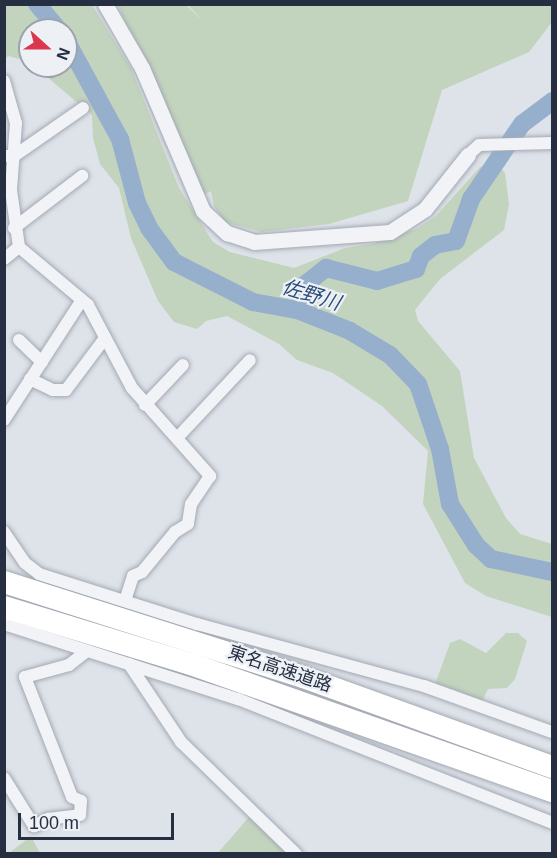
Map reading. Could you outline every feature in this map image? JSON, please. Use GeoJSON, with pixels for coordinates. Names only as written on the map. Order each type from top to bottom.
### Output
{"type":"FeatureCollection","features":[{"type":"Feature","properties":{"kind":"highway","name":"東名高速道路"},"geometry":{"type":"LineString","coordinates":[[4,582],[271,666],[552,767]]}},
{"type":"Feature","properties":{"kind":"highway","name":"東名高速道路"},"geometry":{"type":"LineString","coordinates":[[4,607],[191,664],[552,791]]}},
{"type":"Feature","properties":{"kind":"street"},"geometry":{"type":"LineString","coordinates":[[105,4],[142,68],[203,211],[227,233],[254,242],[390,232],[425,208],[468,155],[479,145],[552,143]]}},
{"type":"Feature","properties":{"kind":"street"},"geometry":{"type":"LineString","coordinates":[[4,81],[15,111],[9,156],[14,228],[19,247],[82,300],[145,405],[178,437],[210,476],[191,504],[188,524],[176,532],[142,572],[133,576],[126,600]]}},
{"type":"Feature","properties":{"kind":"street"},"geometry":{"type":"LineString","coordinates":[[9,156],[83,108]]}},
{"type":"Feature","properties":{"kind":"street"},"geometry":{"type":"LineString","coordinates":[[14,228],[82,176]]}},
{"type":"Feature","properties":{"kind":"street"},"geometry":{"type":"LineString","coordinates":[[4,259],[19,247]]}},
{"type":"Feature","properties":{"kind":"street"},"geometry":{"type":"LineString","coordinates":[[4,420],[82,300]]}},
{"type":"Feature","properties":{"kind":"street"},"geometry":{"type":"LineString","coordinates":[[30,379],[53,390],[66,390],[105,338]]}},
{"type":"Feature","properties":{"kind":"street"},"geometry":{"type":"LineString","coordinates":[[20,340],[42,362]]}},
{"type":"Feature","properties":{"kind":"street"},"geometry":{"type":"LineString","coordinates":[[178,437],[250,360]]}},
{"type":"Feature","properties":{"kind":"street"},"geometry":{"type":"LineString","coordinates":[[145,405],[183,365]]}},
{"type":"Feature","properties":{"kind":"street"},"geometry":{"type":"LineString","coordinates":[[4,532],[25,563],[39,574],[197,624],[424,686],[552,732]]}},
{"type":"Feature","properties":{"kind":"street"},"geometry":{"type":"LineString","coordinates":[[4,624],[238,699],[552,823]]}},
{"type":"Feature","properties":{"kind":"street"},"geometry":{"type":"LineString","coordinates":[[4,778],[34,826],[48,819],[80,815],[81,801],[72,797],[26,677],[69,664],[87,651]]}},
{"type":"Feature","properties":{"kind":"street"},"geometry":{"type":"LineString","coordinates":[[129,664],[181,742],[296,854]]}},
{"type":"Feature","properties":{"kind":"green space"},"geometry":{"type":"Polygon","coordinates":[[[552,4],[552,22],[529,52],[442,90],[408,201],[329,224],[261,232],[225,222],[214,206],[211,191],[205,194],[177,152],[118,5],[186,5],[203,21],[188,5],[552,4]]]}},
{"type":"Feature","properties":{"kind":"green space"},"geometry":{"type":"Polygon","coordinates":[[[5,5],[92,5],[131,68],[179,188],[213,242],[230,252],[294,268],[345,248],[372,244],[416,229],[435,217],[480,167],[496,162],[505,173],[509,204],[504,230],[440,279],[415,310],[418,321],[460,371],[474,458],[506,518],[520,534],[552,544],[552,617],[486,596],[465,583],[423,504],[428,451],[382,406],[333,373],[297,360],[279,344],[227,316],[206,321],[197,329],[174,322],[158,301],[131,238],[119,188],[100,164],[93,138],[92,115],[48,78],[78,78],[78,18],[18,18],[18,59],[8,56],[5,59],[5,5]]]}},
{"type":"Feature","properties":{"kind":"green space"},"geometry":{"type":"Polygon","coordinates":[[[506,633],[518,633],[527,641],[515,679],[507,688],[488,689],[480,706],[434,687],[450,643],[460,639],[486,653],[506,633]]]}},
{"type":"Feature","properties":{"kind":"green space"},"geometry":{"type":"Polygon","coordinates":[[[249,817],[287,853],[217,854],[249,817]]]}},
{"type":"Feature","properties":{"kind":"green space"},"geometry":{"type":"Polygon","coordinates":[[[31,836],[40,853],[9,853],[31,836]]]}},
{"type":"Feature","properties":{"kind":"waterway","name":"佐野川"},"geometry":{"type":"LineString","coordinates":[[37,4],[49,18]]}},
{"type":"Feature","properties":{"kind":"waterway","name":"佐野川"},"geometry":{"type":"LineString","coordinates":[[78,62],[120,139],[137,203],[149,228],[174,262],[253,302],[297,310],[350,331],[390,355],[418,384],[440,449],[450,504],[476,545],[491,559],[552,572]]}},
{"type":"Feature","properties":{"kind":"waterway"},"geometry":{"type":"LineString","coordinates":[[297,310],[306,284],[326,268],[377,281],[416,269],[421,256],[435,245],[456,241],[471,199],[522,124],[552,101]]}}]}
